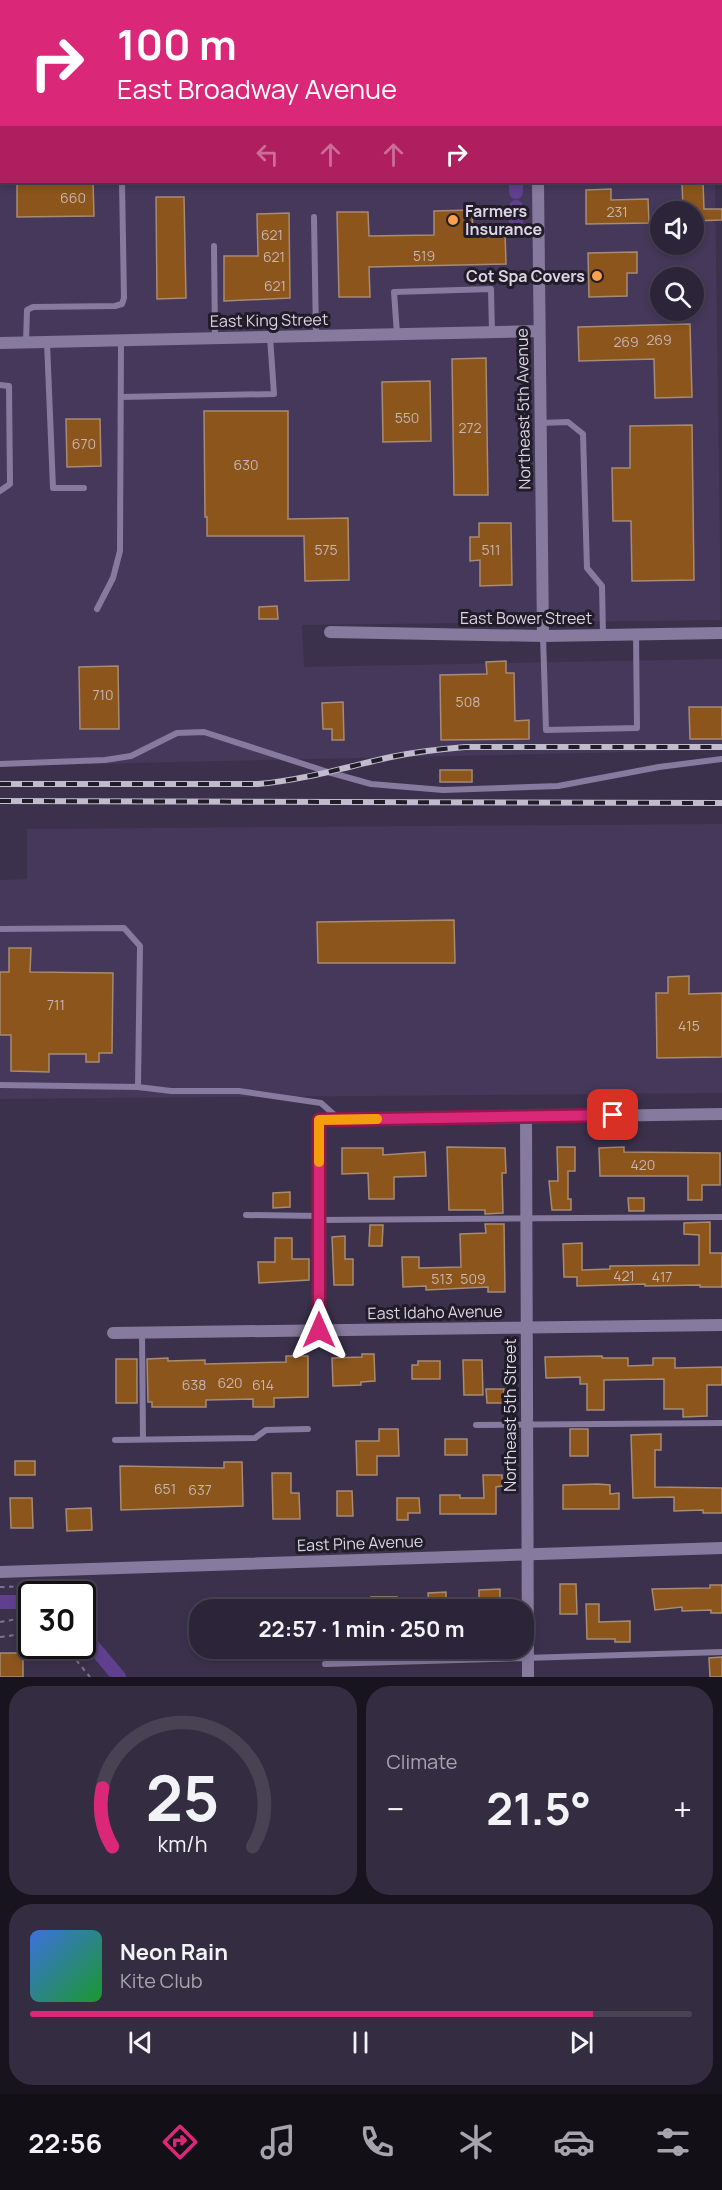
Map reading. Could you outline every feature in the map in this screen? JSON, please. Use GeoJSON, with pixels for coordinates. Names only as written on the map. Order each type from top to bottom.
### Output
{"type":"FeatureCollection","features":[{"type":"Feature","properties":{"kind":"street","name":"Northeast 5th Avenue"},"geometry":{"type":"LineString","coordinates":[[538,183],[543,636]]}},
{"type":"Feature","properties":{"kind":"street","name":"East King Street"},"geometry":{"type":"LineString","coordinates":[[0,343],[539,331]]}},
{"type":"Feature","properties":{"kind":"street","name":"East Bower Street"},"geometry":{"type":"LineString","coordinates":[[330,632],[543,636],[722,633]]}},
{"type":"Feature","properties":{"kind":"street"},"geometry":{"type":"LineString","coordinates":[[319,1330],[319,1120],[722,1114]]}},
{"type":"Feature","properties":{"kind":"street","name":"Northeast 5th Street"},"geometry":{"type":"LineString","coordinates":[[526,1116],[527,1599]]}},
{"type":"Feature","properties":{"kind":"street","name":"East Idaho Avenue"},"geometry":{"type":"LineString","coordinates":[[113,1333],[722,1325]]}},
{"type":"Feature","properties":{"kind":"street","name":"East Pine Avenue"},"geometry":{"type":"LineString","coordinates":[[0,1572],[722,1548]]}},
{"type":"Feature","properties":{"kind":"street","name":"Northeast 5th Street"},"geometry":{"type":"LineString","coordinates":[[528,1659],[528,1677]]}},
{"type":"Feature","properties":{"kind":"lane"},"geometry":{"type":"LineString","coordinates":[[26,342],[27,310],[33,307],[122,304],[124,298],[122,183]]}},
{"type":"Feature","properties":{"kind":"lane"},"geometry":{"type":"LineString","coordinates":[[314,217],[316,336]]}},
{"type":"Feature","properties":{"kind":"lane"},"geometry":{"type":"LineString","coordinates":[[214,246],[215,338]]}},
{"type":"Feature","properties":{"kind":"lane"},"geometry":{"type":"LineString","coordinates":[[396,334],[394,292],[491,289],[492,332]]}},
{"type":"Feature","properties":{"kind":"lane"},"geometry":{"type":"LineString","coordinates":[[121,397],[274,394],[270,337]]}},
{"type":"Feature","properties":{"kind":"lane"},"geometry":{"type":"LineString","coordinates":[[97,609],[113,578],[120,551],[121,340]]}},
{"type":"Feature","properties":{"kind":"lane"},"geometry":{"type":"LineString","coordinates":[[47,342],[53,488],[84,488]]}},
{"type":"Feature","properties":{"kind":"lane"},"geometry":{"type":"LineString","coordinates":[[0,385],[9,386],[10,484],[0,491]]}},
{"type":"Feature","properties":{"kind":"lane"},"geometry":{"type":"LineString","coordinates":[[540,423],[568,422],[584,434],[587,568],[602,586],[603,635]]}},
{"type":"Feature","properties":{"kind":"lane"},"geometry":{"type":"LineString","coordinates":[[543,636],[546,729],[636,728],[636,634]]}},
{"type":"Feature","properties":{"kind":"lane"},"geometry":{"type":"LineString","coordinates":[[0,764],[105,760],[131,756],[177,734],[204,732],[371,784],[443,790],[558,786],[659,767],[722,759]]}},
{"type":"Feature","properties":{"kind":"lane"},"geometry":{"type":"LineString","coordinates":[[0,928],[124,928],[140,946],[138,1087]]}},
{"type":"Feature","properties":{"kind":"lane"},"geometry":{"type":"LineString","coordinates":[[0,1085],[239,1091],[321,1103],[339,1119]]}},
{"type":"Feature","properties":{"kind":"lane"},"geometry":{"type":"LineString","coordinates":[[246,1215],[319,1218],[722,1217]]}},
{"type":"Feature","properties":{"kind":"lane"},"geometry":{"type":"LineString","coordinates":[[142,1333],[143,1439]]}},
{"type":"Feature","properties":{"kind":"lane"},"geometry":{"type":"LineString","coordinates":[[476,1425],[722,1423]]}},
{"type":"Feature","properties":{"kind":"lane"},"geometry":{"type":"LineString","coordinates":[[115,1440],[255,1438],[266,1431],[308,1429]]}},
{"type":"Feature","properties":{"kind":"lane"},"geometry":{"type":"LineString","coordinates":[[534,1657],[722,1652]]}},
{"type":"Feature","properties":{"kind":"lane"},"geometry":{"type":"LineString","coordinates":[[325,1664],[470,1659]]}},
{"type":"Feature","properties":{"kind":"path"},"geometry":{"type":"LineString","coordinates":[[27,1571],[27,1581]]}},
{"type":"Feature","properties":{"kind":"path"},"geometry":{"type":"LineString","coordinates":[[0,1587],[18,1586]]}},
{"type":"Feature","properties":{"kind":"path"},"geometry":{"type":"LineString","coordinates":[[0,1622],[18,1619]]}},
{"type":"Feature","properties":{"kind":"path"},"geometry":{"type":"LineString","coordinates":[[0,1637],[18,1634]]}},
{"type":"Feature","properties":{"kind":"path"},"geometry":{"type":"LineString","coordinates":[[75,1659],[90,1677]]}},
{"type":"Feature","properties":{"kind":"shaded area"},"geometry":{"type":"Polygon","coordinates":[[[0,183],[715,183],[721,620],[302,625],[304,667],[722,659],[722,750],[0,766],[0,183]]]}},
{"type":"Feature","properties":{"kind":"shaded area"},"geometry":{"type":"Polygon","coordinates":[[[722,824],[722,1093],[0,1099],[0,880],[27,879],[27,829],[722,824]]]}},
{"type":"Feature","properties":{"kind":"building"},"geometry":{"type":"Polygon","coordinates":[[[17,183],[93,183],[94,216],[17,217],[17,183]]]}},
{"type":"Feature","properties":{"kind":"building"},"geometry":{"type":"Polygon","coordinates":[[[682,183],[703,183],[704,201],[683,201],[682,183]]]}},
{"type":"Feature","properties":{"kind":"building"},"geometry":{"type":"Polygon","coordinates":[[[611,189],[611,200],[648,199],[649,223],[586,224],[586,190],[611,189]]]}},
{"type":"Feature","properties":{"kind":"building"},"geometry":{"type":"Polygon","coordinates":[[[156,197],[184,197],[186,298],[157,299],[156,197]]]}},
{"type":"Feature","properties":{"kind":"building"},"geometry":{"type":"Polygon","coordinates":[[[704,209],[722,209],[722,220],[704,221],[704,209]]]}},
{"type":"Feature","properties":{"kind":"building"},"geometry":{"type":"Polygon","coordinates":[[[472,210],[473,234],[505,233],[506,264],[369,267],[370,297],[339,297],[337,212],[368,212],[369,236],[434,235],[434,211],[472,210]]]}},
{"type":"Feature","properties":{"kind":"building"},"geometry":{"type":"Polygon","coordinates":[[[289,213],[290,298],[224,301],[224,256],[258,256],[257,214],[289,213]]]}},
{"type":"Feature","properties":{"kind":"building"},"geometry":{"type":"Polygon","coordinates":[[[637,252],[637,273],[627,273],[627,296],[589,297],[588,253],[637,252]]]}},
{"type":"Feature","properties":{"kind":"building"},"geometry":{"type":"Polygon","coordinates":[[[690,324],[692,397],[655,398],[654,359],[579,361],[578,327],[690,324]]]}},
{"type":"Feature","properties":{"kind":"building"},"geometry":{"type":"Polygon","coordinates":[[[486,358],[488,495],[454,495],[452,359],[486,358]]]}},
{"type":"Feature","properties":{"kind":"building"},"geometry":{"type":"Polygon","coordinates":[[[430,381],[431,441],[383,442],[382,382],[430,381]]]}},
{"type":"Feature","properties":{"kind":"building"},"geometry":{"type":"Polygon","coordinates":[[[204,411],[288,411],[288,519],[348,518],[349,580],[305,581],[304,536],[207,536],[204,411]]]}},
{"type":"Feature","properties":{"kind":"building"},"geometry":{"type":"Polygon","coordinates":[[[66,419],[100,419],[101,466],[67,467],[66,419]]]}},
{"type":"Feature","properties":{"kind":"building"},"geometry":{"type":"Polygon","coordinates":[[[692,425],[694,580],[632,581],[631,521],[613,521],[612,468],[630,468],[630,426],[692,425]]]}},
{"type":"Feature","properties":{"kind":"building"},"geometry":{"type":"Polygon","coordinates":[[[479,523],[511,523],[512,585],[480,586],[480,560],[470,561],[470,537],[479,537],[479,523]]]}},
{"type":"Feature","properties":{"kind":"building"},"geometry":{"type":"Polygon","coordinates":[[[277,606],[278,619],[259,619],[259,607],[277,606]]]}},
{"type":"Feature","properties":{"kind":"building"},"geometry":{"type":"Polygon","coordinates":[[[506,661],[506,673],[514,673],[515,721],[529,720],[529,739],[441,740],[440,675],[487,674],[486,662],[506,661]]]}},
{"type":"Feature","properties":{"kind":"building"},"geometry":{"type":"Polygon","coordinates":[[[118,666],[119,729],[80,729],[79,667],[118,666]]]}},
{"type":"Feature","properties":{"kind":"building"},"geometry":{"type":"Polygon","coordinates":[[[343,702],[344,740],[332,740],[332,729],[323,729],[322,703],[343,702]]]}},
{"type":"Feature","properties":{"kind":"building"},"geometry":{"type":"Polygon","coordinates":[[[689,707],[722,707],[722,739],[690,739],[689,707]]]}},
{"type":"Feature","properties":{"kind":"building"},"geometry":{"type":"Polygon","coordinates":[[[440,770],[472,770],[472,782],[440,782],[440,770]]]}},
{"type":"Feature","properties":{"kind":"building"},"geometry":{"type":"Polygon","coordinates":[[[454,920],[455,963],[318,963],[317,922],[454,920]]]}},
{"type":"Feature","properties":{"kind":"building"},"geometry":{"type":"Polygon","coordinates":[[[9,948],[31,948],[30,972],[113,973],[112,1053],[99,1053],[99,1062],[86,1062],[86,1054],[49,1054],[49,1072],[11,1071],[11,1035],[0,1035],[0,972],[9,972],[9,948]]]}},
{"type":"Feature","properties":{"kind":"building"},"geometry":{"type":"Polygon","coordinates":[[[689,976],[689,994],[722,993],[722,1057],[657,1058],[656,993],[668,993],[668,977],[689,976]]]}},
{"type":"Feature","properties":{"kind":"building"},"geometry":{"type":"Polygon","coordinates":[[[447,1147],[505,1148],[506,1173],[502,1173],[503,1213],[485,1214],[485,1210],[449,1210],[447,1147]]]}},
{"type":"Feature","properties":{"kind":"building"},"geometry":{"type":"Polygon","coordinates":[[[557,1147],[575,1147],[575,1171],[568,1171],[568,1199],[571,1199],[571,1210],[552,1210],[549,1181],[558,1181],[557,1147]]]}},
{"type":"Feature","properties":{"kind":"building"},"geometry":{"type":"Polygon","coordinates":[[[624,1147],[624,1152],[720,1153],[720,1185],[702,1185],[702,1200],[688,1200],[688,1176],[600,1176],[599,1148],[624,1147]]]}},
{"type":"Feature","properties":{"kind":"building"},"geometry":{"type":"Polygon","coordinates":[[[342,1148],[383,1148],[383,1155],[425,1152],[426,1176],[394,1177],[394,1199],[369,1199],[368,1173],[342,1174],[342,1148]]]}},
{"type":"Feature","properties":{"kind":"building"},"geometry":{"type":"Polygon","coordinates":[[[290,1192],[290,1207],[273,1208],[273,1193],[290,1192]]]}},
{"type":"Feature","properties":{"kind":"building"},"geometry":{"type":"Polygon","coordinates":[[[628,1198],[644,1198],[644,1211],[629,1211],[628,1198]]]}},
{"type":"Feature","properties":{"kind":"building"},"geometry":{"type":"Polygon","coordinates":[[[710,1222],[710,1253],[722,1253],[722,1287],[645,1286],[645,1284],[577,1286],[577,1277],[564,1277],[563,1244],[582,1243],[582,1270],[610,1269],[610,1266],[699,1265],[699,1235],[684,1234],[684,1223],[710,1222]]]}},
{"type":"Feature","properties":{"kind":"building"},"geometry":{"type":"Polygon","coordinates":[[[485,1224],[504,1224],[505,1292],[488,1292],[488,1287],[426,1290],[426,1286],[403,1287],[402,1257],[419,1257],[419,1268],[461,1267],[460,1234],[486,1233],[485,1224]]]}},
{"type":"Feature","properties":{"kind":"building"},"geometry":{"type":"Polygon","coordinates":[[[370,1225],[383,1225],[382,1246],[369,1246],[370,1225]]]}},
{"type":"Feature","properties":{"kind":"building"},"geometry":{"type":"Polygon","coordinates":[[[345,1236],[345,1259],[353,1259],[353,1285],[334,1285],[332,1237],[345,1236]]]}},
{"type":"Feature","properties":{"kind":"building"},"geometry":{"type":"Polygon","coordinates":[[[275,1238],[292,1238],[292,1259],[309,1259],[309,1280],[259,1283],[258,1262],[275,1262],[275,1238]]]}},
{"type":"Feature","properties":{"kind":"building"},"geometry":{"type":"Polygon","coordinates":[[[362,1354],[374,1354],[375,1381],[361,1382],[361,1385],[333,1386],[332,1358],[362,1357],[362,1354]]]}},
{"type":"Feature","properties":{"kind":"building"},"geometry":{"type":"Polygon","coordinates":[[[286,1356],[308,1356],[308,1397],[274,1398],[274,1407],[253,1407],[253,1399],[206,1400],[206,1407],[152,1407],[152,1402],[148,1402],[147,1359],[205,1360],[205,1364],[286,1362],[286,1356]]]}},
{"type":"Feature","properties":{"kind":"building"},"geometry":{"type":"Polygon","coordinates":[[[602,1356],[602,1358],[628,1358],[628,1366],[653,1365],[653,1358],[675,1358],[675,1368],[722,1367],[722,1385],[707,1385],[707,1416],[683,1417],[683,1409],[664,1409],[664,1379],[604,1380],[604,1410],[587,1410],[587,1384],[580,1384],[580,1377],[546,1378],[545,1357],[602,1356]]]}},
{"type":"Feature","properties":{"kind":"building"},"geometry":{"type":"Polygon","coordinates":[[[116,1359],[137,1359],[137,1403],[116,1403],[116,1359]]]}},
{"type":"Feature","properties":{"kind":"building"},"geometry":{"type":"Polygon","coordinates":[[[463,1360],[482,1360],[483,1395],[464,1395],[463,1360]]]}},
{"type":"Feature","properties":{"kind":"building"},"geometry":{"type":"Polygon","coordinates":[[[418,1361],[440,1361],[440,1379],[412,1379],[412,1365],[418,1365],[418,1361]]]}},
{"type":"Feature","properties":{"kind":"building"},"geometry":{"type":"Polygon","coordinates":[[[486,1389],[504,1389],[504,1403],[487,1403],[486,1389]]]}},
{"type":"Feature","properties":{"kind":"building"},"geometry":{"type":"Polygon","coordinates":[[[379,1429],[398,1429],[399,1456],[377,1456],[377,1475],[357,1475],[356,1441],[379,1441],[379,1429]]]}},
{"type":"Feature","properties":{"kind":"building"},"geometry":{"type":"Polygon","coordinates":[[[570,1429],[588,1429],[588,1456],[570,1456],[570,1429]]]}},
{"type":"Feature","properties":{"kind":"building"},"geometry":{"type":"Polygon","coordinates":[[[661,1434],[661,1450],[655,1450],[655,1487],[722,1488],[722,1513],[703,1513],[703,1510],[674,1511],[674,1497],[633,1498],[631,1435],[661,1434]]]}},
{"type":"Feature","properties":{"kind":"building"},"geometry":{"type":"Polygon","coordinates":[[[445,1439],[467,1439],[467,1455],[445,1455],[445,1439]]]}},
{"type":"Feature","properties":{"kind":"building"},"geometry":{"type":"Polygon","coordinates":[[[15,1461],[35,1461],[35,1475],[15,1475],[15,1461]]]}},
{"type":"Feature","properties":{"kind":"building"},"geometry":{"type":"Polygon","coordinates":[[[224,1462],[242,1462],[243,1506],[121,1510],[120,1466],[224,1468],[224,1462]]]}},
{"type":"Feature","properties":{"kind":"building"},"geometry":{"type":"Polygon","coordinates":[[[272,1473],[291,1473],[291,1493],[299,1493],[300,1519],[273,1519],[272,1473]]]}},
{"type":"Feature","properties":{"kind":"building"},"geometry":{"type":"Polygon","coordinates":[[[483,1475],[502,1475],[502,1486],[496,1487],[496,1514],[440,1514],[440,1495],[484,1498],[483,1475]]]}},
{"type":"Feature","properties":{"kind":"building"},"geometry":{"type":"Polygon","coordinates":[[[563,1485],[610,1485],[610,1494],[619,1493],[619,1509],[563,1509],[563,1485]]]}},
{"type":"Feature","properties":{"kind":"building"},"geometry":{"type":"Polygon","coordinates":[[[337,1491],[352,1491],[353,1516],[337,1516],[337,1491]]]}},
{"type":"Feature","properties":{"kind":"building"},"geometry":{"type":"Polygon","coordinates":[[[10,1498],[32,1498],[33,1528],[11,1528],[10,1498]]]}},
{"type":"Feature","properties":{"kind":"building"},"geometry":{"type":"Polygon","coordinates":[[[397,1498],[419,1498],[420,1513],[408,1513],[408,1520],[397,1520],[397,1498]]]}},
{"type":"Feature","properties":{"kind":"building"},"geometry":{"type":"Polygon","coordinates":[[[91,1508],[92,1530],[67,1531],[66,1509],[91,1508]]]}},
{"type":"Feature","properties":{"kind":"building"},"geometry":{"type":"Polygon","coordinates":[[[560,1584],[576,1584],[577,1614],[560,1614],[560,1584]]]}},
{"type":"Feature","properties":{"kind":"building"},"geometry":{"type":"Polygon","coordinates":[[[710,1585],[722,1585],[722,1613],[711,1613],[711,1610],[682,1611],[682,1607],[655,1610],[652,1589],[710,1588],[710,1585]]]}},
{"type":"Feature","properties":{"kind":"building"},"geometry":{"type":"Polygon","coordinates":[[[500,1589],[500,1599],[479,1599],[479,1590],[500,1589]]]}},
{"type":"Feature","properties":{"kind":"building"},"geometry":{"type":"Polygon","coordinates":[[[446,1592],[446,1599],[428,1599],[428,1593],[446,1592]]]}},
{"type":"Feature","properties":{"kind":"building"},"geometry":{"type":"Polygon","coordinates":[[[371,1597],[397,1597],[397,1599],[371,1599],[371,1597]]]}},
{"type":"Feature","properties":{"kind":"building"},"geometry":{"type":"Polygon","coordinates":[[[586,1604],[599,1604],[599,1622],[630,1621],[630,1642],[615,1642],[615,1639],[587,1639],[586,1604]]]}},
{"type":"Feature","properties":{"kind":"building"},"geometry":{"type":"Polygon","coordinates":[[[0,1653],[18,1653],[18,1659],[23,1659],[23,1677],[0,1677],[0,1653]]]}},
{"type":"Feature","properties":{"kind":"building"},"geometry":{"type":"Polygon","coordinates":[[[722,1657],[722,1677],[710,1677],[709,1658],[722,1657]]]}},
{"type":"Feature","properties":{"kind":"waterway"},"geometry":{"type":"LineString","coordinates":[[516,183],[516,192]]}},
{"type":"Feature","properties":{"kind":"waterway"},"geometry":{"type":"LineString","coordinates":[[516,207],[516,228]]}},
{"type":"Feature","properties":{"kind":"waterway"},"geometry":{"type":"LineString","coordinates":[[0,1602],[15,1602]]}},
{"type":"Feature","properties":{"kind":"waterway"},"geometry":{"type":"LineString","coordinates":[[96,1650],[119,1677]]}},
{"type":"Feature","properties":{"kind":"railway"},"geometry":{"type":"LineString","coordinates":[[0,784],[258,784],[308,776],[400,755],[465,747],[722,747]]}},
{"type":"Feature","properties":{"kind":"railway"},"geometry":{"type":"LineString","coordinates":[[0,801],[722,803]]}},
{"type":"Feature","properties":{"kind":"slow traffic"},"geometry":{"type":"LineString","coordinates":[[319,1162],[319,1120],[377,1119]]}},
{"type":"Feature","properties":{"kind":"place","name":"Farmers Insurance"},"geometry":{"type":"Point","coordinates":[453,220]}},
{"type":"Feature","properties":{"kind":"place","name":"Cot Spa Covers"},"geometry":{"type":"Point","coordinates":[597,276]}},
{"type":"Feature","properties":{"kind":"route"},"geometry":{"type":"LineString","coordinates":[[319,1330],[319,1120],[613,1115]]}}]}
